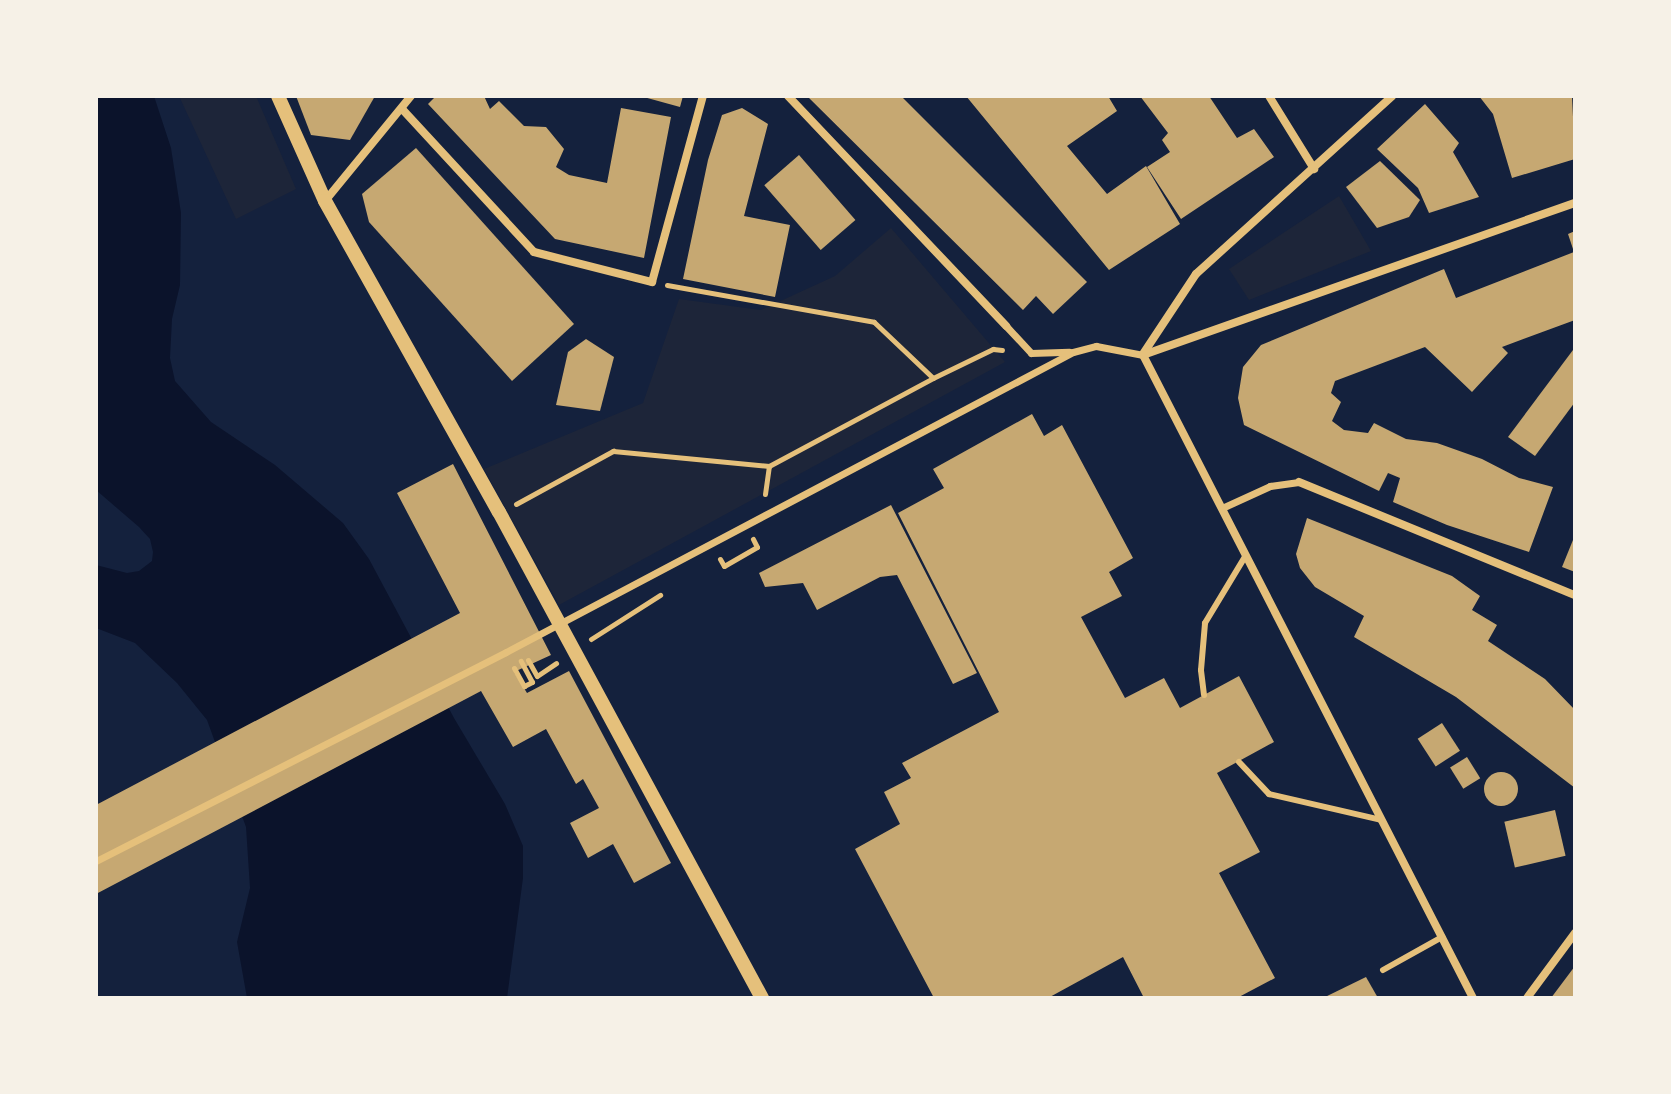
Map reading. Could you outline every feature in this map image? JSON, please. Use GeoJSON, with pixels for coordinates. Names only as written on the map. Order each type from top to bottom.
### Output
{"type":"FeatureCollection","features":[{"type":"Feature","properties":{"kind":"street"},"geometry":{"type":"LineString","coordinates":[[278,96],[325,201],[499,512],[762,998]]}},
{"type":"Feature","properties":{"kind":"street"},"geometry":{"type":"LineString","coordinates":[[325,201],[403,110],[411,96]]}},
{"type":"Feature","properties":{"kind":"street"},"geometry":{"type":"LineString","coordinates":[[403,110],[534,252],[652,282],[703,96]]}},
{"type":"Feature","properties":{"kind":"street"},"geometry":{"type":"LineString","coordinates":[[788,96],[1031,353],[1073,352],[1096,346],[1143,355],[1575,203]]}},
{"type":"Feature","properties":{"kind":"street"},"geometry":{"type":"LineString","coordinates":[[1269,96],[1314,169]]}},
{"type":"Feature","properties":{"kind":"street"},"geometry":{"type":"LineString","coordinates":[[1143,355],[1196,274],[1392,96]]}},
{"type":"Feature","properties":{"kind":"street"},"geometry":{"type":"LineString","coordinates":[[96,861],[506,652],[1073,352]]}},
{"type":"Feature","properties":{"kind":"street"},"geometry":{"type":"LineString","coordinates":[[1143,355],[1473,998]]}},
{"type":"Feature","properties":{"kind":"street"},"geometry":{"type":"LineString","coordinates":[[1222,508],[1270,486],[1299,482],[1575,595]]}},
{"type":"Feature","properties":{"kind":"street"},"geometry":{"type":"LineString","coordinates":[[1527,998],[1575,933]]}},
{"type":"Feature","properties":{"kind":"lane"},"geometry":{"type":"LineString","coordinates":[[1204,695],[1201,670],[1205,623],[1246,555]]}},
{"type":"Feature","properties":{"kind":"lane"},"geometry":{"type":"LineString","coordinates":[[1239,762],[1269,794],[1382,820]]}},
{"type":"Feature","properties":{"kind":"lane"},"geometry":{"type":"LineString","coordinates":[[1383,970],[1442,937]]}},
{"type":"Feature","properties":{"kind":"path"},"geometry":{"type":"LineString","coordinates":[[652,282],[874,322],[933,378]]}},
{"type":"Feature","properties":{"kind":"path"},"geometry":{"type":"LineString","coordinates":[[499,512],[613,451],[769,466]]}},
{"type":"Feature","properties":{"kind":"path"},"geometry":{"type":"LineString","coordinates":[[720,559],[724,566],[757,547]]}},
{"type":"Feature","properties":{"kind":"path"},"geometry":{"type":"LineString","coordinates":[[506,652],[524,686],[532,682],[521,661],[526,657],[537,676]]}},
{"type":"Feature","properties":{"kind":"shaded area"},"geometry":{"type":"Polygon","coordinates":[[[96,96],[154,96],[171,148],[181,213],[180,285],[172,319],[170,358],[175,381],[211,422],[275,465],[343,523],[369,559],[454,718],[505,804],[523,846],[523,878],[507,998],[247,998],[237,942],[250,888],[246,827],[207,720],[177,683],[135,643],[96,628],[96,565],[127,573],[139,571],[152,561],[153,552],[150,539],[139,527],[96,490],[96,96]]]}},
{"type":"Feature","properties":{"kind":"shaded area"},"geometry":{"type":"Polygon","coordinates":[[[179,96],[256,96],[296,189],[236,219],[179,96]]]}},
{"type":"Feature","properties":{"kind":"shaded area"},"geometry":{"type":"Polygon","coordinates":[[[1339,196],[1371,251],[1249,300],[1229,269],[1339,196]]]}},
{"type":"Feature","properties":{"kind":"shaded area"},"geometry":{"type":"Polygon","coordinates":[[[891,228],[1005,362],[559,605],[484,469],[643,403],[679,299],[761,310],[835,276],[891,228]]]}},
{"type":"Feature","properties":{"kind":"building"},"geometry":{"type":"Polygon","coordinates":[[[296,96],[375,96],[350,140],[311,135],[296,96]]]}},
{"type":"Feature","properties":{"kind":"building"},"geometry":{"type":"Polygon","coordinates":[[[436,96],[484,96],[490,109],[499,101],[524,126],[546,127],[564,149],[556,167],[569,175],[607,183],[621,108],[671,117],[644,258],[555,239],[428,104],[436,96]]]}},
{"type":"Feature","properties":{"kind":"building"},"geometry":{"type":"Polygon","coordinates":[[[640,96],[683,96],[680,107],[640,96]]]}},
{"type":"Feature","properties":{"kind":"building"},"geometry":{"type":"Polygon","coordinates":[[[807,96],[901,96],[1087,282],[1053,314],[1036,296],[1023,310],[807,96]]]}},
{"type":"Feature","properties":{"kind":"building"},"geometry":{"type":"Polygon","coordinates":[[[966,96],[1108,96],[1117,111],[1067,146],[1107,194],[1146,166],[1180,224],[1109,270],[966,96]]]}},
{"type":"Feature","properties":{"kind":"building"},"geometry":{"type":"Polygon","coordinates":[[[1140,96],[1209,96],[1237,138],[1254,129],[1274,157],[1181,219],[1147,167],[1170,152],[1162,140],[1168,133],[1140,96]]]}},
{"type":"Feature","properties":{"kind":"building"},"geometry":{"type":"Polygon","coordinates":[[[1479,96],[1572,96],[1575,159],[1512,178],[1493,114],[1479,96]]]}},
{"type":"Feature","properties":{"kind":"building"},"geometry":{"type":"Polygon","coordinates":[[[1425,104],[1459,143],[1453,152],[1479,197],[1429,213],[1418,188],[1377,149],[1425,104]]]}},
{"type":"Feature","properties":{"kind":"building"},"geometry":{"type":"Polygon","coordinates":[[[742,108],[768,124],[744,216],[790,225],[775,297],[683,279],[708,160],[722,115],[742,108]]]}},
{"type":"Feature","properties":{"kind":"building"},"geometry":{"type":"Polygon","coordinates":[[[416,148],[574,324],[512,381],[369,222],[362,194],[416,148]]]}},
{"type":"Feature","properties":{"kind":"building"},"geometry":{"type":"Polygon","coordinates":[[[799,155],[855,220],[821,250],[764,185],[799,155]]]}},
{"type":"Feature","properties":{"kind":"building"},"geometry":{"type":"Polygon","coordinates":[[[1380,161],[1420,200],[1409,217],[1377,228],[1346,187],[1380,161]]]}},
{"type":"Feature","properties":{"kind":"building"},"geometry":{"type":"Polygon","coordinates":[[[1575,231],[1575,320],[1502,347],[1508,353],[1472,392],[1425,347],[1335,381],[1331,393],[1341,402],[1332,421],[1344,430],[1368,433],[1374,423],[1406,439],[1437,443],[1482,459],[1519,478],[1553,487],[1529,552],[1447,525],[1393,502],[1400,478],[1388,473],[1379,491],[1244,425],[1238,398],[1243,367],[1261,345],[1444,269],[1456,298],[1574,252],[1568,234],[1575,231]]]}},
{"type":"Feature","properties":{"kind":"building"},"geometry":{"type":"Polygon","coordinates":[[[586,339],[614,357],[600,411],[556,405],[568,352],[586,339]]]}},
{"type":"Feature","properties":{"kind":"building"},"geometry":{"type":"Polygon","coordinates":[[[1573,350],[1575,402],[1535,456],[1508,437],[1573,350]]]}},
{"type":"Feature","properties":{"kind":"building"},"geometry":{"type":"Polygon","coordinates":[[[1032,414],[1044,436],[1062,425],[1133,558],[1109,572],[1122,596],[1081,617],[1125,698],[1164,678],[1180,708],[1239,676],[1274,742],[1217,773],[1260,852],[1219,873],[1275,978],[1237,998],[1144,998],[1123,957],[1048,998],[934,998],[855,849],[900,824],[884,792],[911,778],[902,763],[999,712],[898,513],[944,488],[933,469],[1032,414]]]}},
{"type":"Feature","properties":{"kind":"building"},"geometry":{"type":"Polygon","coordinates":[[[453,464],[551,655],[514,672],[527,693],[569,671],[671,863],[634,883],[613,844],[588,858],[570,823],[599,808],[583,779],[576,784],[546,729],[513,747],[481,691],[96,894],[96,805],[460,613],[397,493],[453,464]]]}},
{"type":"Feature","properties":{"kind":"building"},"geometry":{"type":"Polygon","coordinates":[[[891,505],[977,673],[953,684],[897,575],[880,577],[817,610],[803,583],[765,587],[759,573],[891,505]]]}},
{"type":"Feature","properties":{"kind":"building"},"geometry":{"type":"Polygon","coordinates":[[[1307,518],[1452,576],[1480,596],[1472,610],[1497,625],[1488,641],[1545,679],[1575,710],[1575,788],[1456,697],[1354,637],[1364,616],[1315,587],[1300,568],[1296,554],[1307,518]]]}},
{"type":"Feature","properties":{"kind":"building"},"geometry":{"type":"Polygon","coordinates":[[[1575,535],[1575,572],[1562,567],[1575,535]]]}},
{"type":"Feature","properties":{"kind":"building"},"geometry":{"type":"Polygon","coordinates":[[[1442,723],[1460,751],[1436,766],[1418,739],[1442,723]]]}},
{"type":"Feature","properties":{"kind":"building"},"geometry":{"type":"Polygon","coordinates":[[[1467,757],[1480,778],[1463,789],[1450,768],[1467,757]]]}},
{"type":"Feature","properties":{"kind":"building"},"geometry":{"type":"Polygon","coordinates":[[[1501,772],[1513,777],[1518,789],[1513,801],[1501,806],[1489,801],[1484,789],[1489,777],[1501,772]]]}},
{"type":"Feature","properties":{"kind":"building"},"geometry":{"type":"Polygon","coordinates":[[[1555,810],[1566,856],[1515,867],[1504,822],[1555,810]]]}},
{"type":"Feature","properties":{"kind":"building"},"geometry":{"type":"Polygon","coordinates":[[[1575,966],[1575,998],[1551,998],[1575,966]]]}},
{"type":"Feature","properties":{"kind":"building"},"geometry":{"type":"Polygon","coordinates":[[[1366,977],[1378,998],[1323,998],[1366,977]]]}}]}
